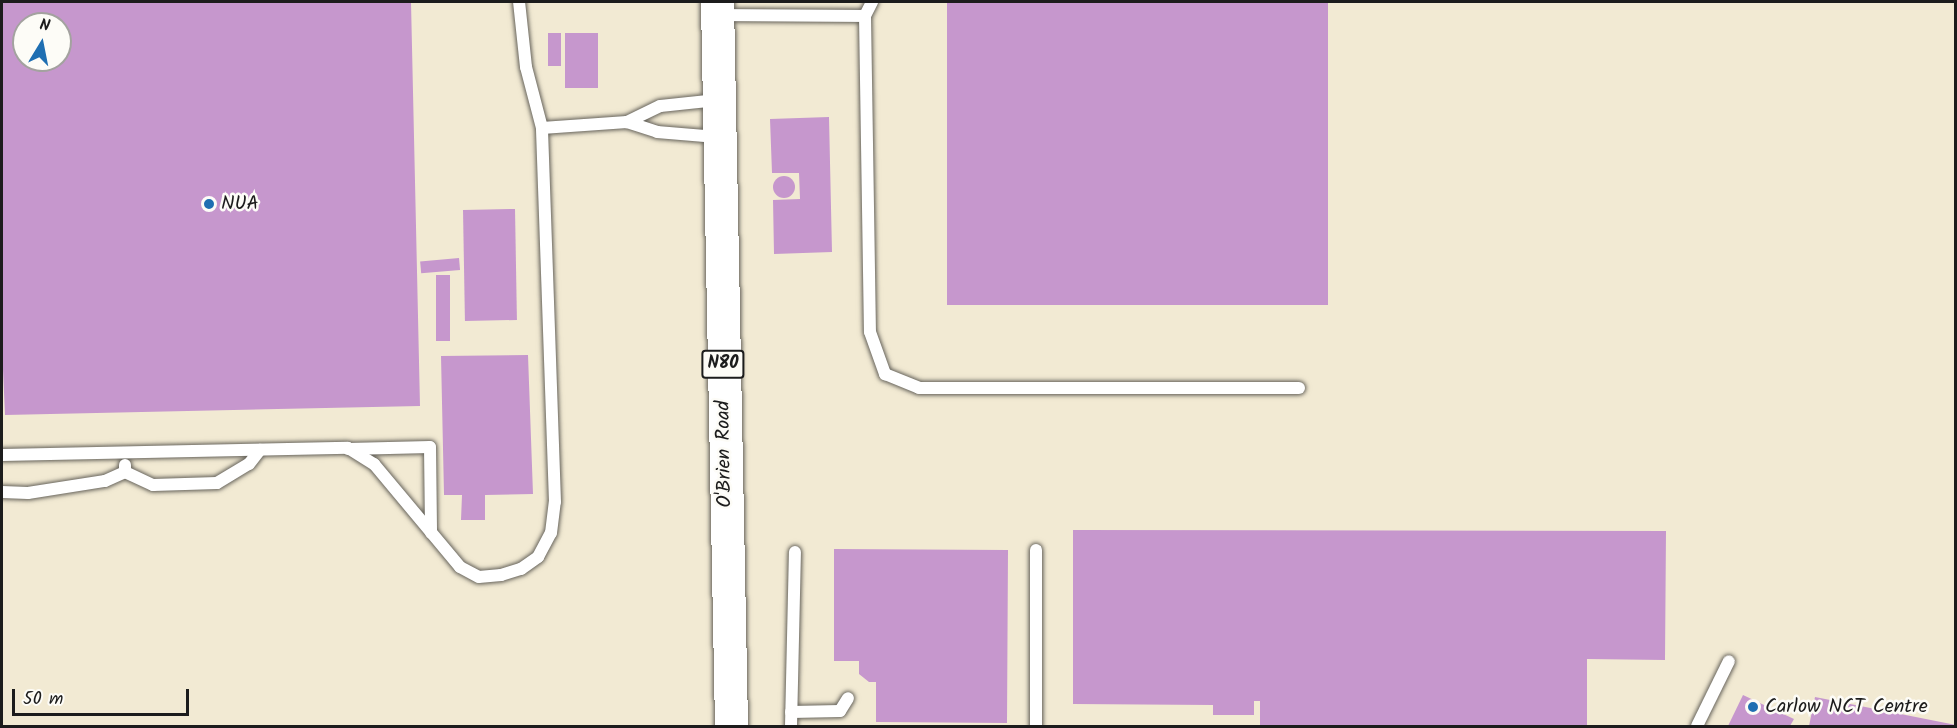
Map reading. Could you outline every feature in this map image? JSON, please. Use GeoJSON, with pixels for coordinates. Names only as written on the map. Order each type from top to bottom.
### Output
{"type":"FeatureCollection","features":[{"type":"Feature","properties":{"kind":"main road","name":"O'Brien Road"},"geometry":{"type":"LineString","coordinates":[[717,8],[730,726]]}},
{"type":"Feature","properties":{"kind":"lane"},"geometry":{"type":"LineString","coordinates":[[347,448],[374,464],[460,567],[479,577],[522,569],[538,557],[551,533],[555,502],[542,128],[526,67],[519,2]]}},
{"type":"Feature","properties":{"kind":"lane"},"geometry":{"type":"LineString","coordinates":[[872,2],[865,16],[870,332],[885,374],[919,388],[1299,388]]}},
{"type":"Feature","properties":{"kind":"lane"},"geometry":{"type":"LineString","coordinates":[[717,8],[865,16]]}},
{"type":"Feature","properties":{"kind":"lane"},"geometry":{"type":"LineString","coordinates":[[542,128],[627,122],[660,106],[718,100]]}},
{"type":"Feature","properties":{"kind":"lane"},"geometry":{"type":"LineString","coordinates":[[627,122],[657,132],[718,137]]}},
{"type":"Feature","properties":{"kind":"lane"},"geometry":{"type":"LineString","coordinates":[[2,455],[430,447],[431,533]]}},
{"type":"Feature","properties":{"kind":"lane"},"geometry":{"type":"LineString","coordinates":[[2,492],[28,493],[105,481],[125,472],[153,485],[217,483],[249,464],[260,450]]}},
{"type":"Feature","properties":{"kind":"lane"},"geometry":{"type":"LineString","coordinates":[[125,453],[125,472]]}},
{"type":"Feature","properties":{"kind":"lane"},"geometry":{"type":"LineString","coordinates":[[1036,550],[1036,726]]}},
{"type":"Feature","properties":{"kind":"lane"},"geometry":{"type":"LineString","coordinates":[[791,726],[795,552]]}},
{"type":"Feature","properties":{"kind":"lane"},"geometry":{"type":"LineString","coordinates":[[1697,726],[1729,661]]}},
{"type":"Feature","properties":{"kind":"lane"},"geometry":{"type":"LineString","coordinates":[[791,712],[840,711],[848,699]]}},
{"type":"Feature","properties":{"kind":"building","name":"NUA"},"geometry":{"type":"Polygon","coordinates":[[[2,2],[411,2],[420,406],[5,415],[2,347],[2,2]]]}},
{"type":"Feature","properties":{"kind":"building"},"geometry":{"type":"Polygon","coordinates":[[[947,2],[1328,2],[1328,305],[947,305],[947,2]]]}},
{"type":"Feature","properties":{"kind":"building"},"geometry":{"type":"Polygon","coordinates":[[[548,33],[561,33],[561,66],[548,66],[548,33]]]}},
{"type":"Feature","properties":{"kind":"building"},"geometry":{"type":"Polygon","coordinates":[[[565,33],[598,33],[598,88],[565,88],[565,33]]]}},
{"type":"Feature","properties":{"kind":"building"},"geometry":{"type":"Polygon","coordinates":[[[829,117],[832,252],[774,254],[773,200],[800,199],[799,173],[772,173],[770,119],[829,117]]]}},
{"type":"Feature","properties":{"kind":"building"},"geometry":{"type":"Polygon","coordinates":[[[784,176],[792,179],[795,187],[792,195],[784,198],[776,195],[773,187],[776,179],[784,176]]]}},
{"type":"Feature","properties":{"kind":"building"},"geometry":{"type":"Polygon","coordinates":[[[515,209],[517,320],[465,321],[463,210],[515,209]]]}},
{"type":"Feature","properties":{"kind":"building"},"geometry":{"type":"Polygon","coordinates":[[[459,258],[460,270],[421,273],[420,261],[459,258]]]}},
{"type":"Feature","properties":{"kind":"building"},"geometry":{"type":"Polygon","coordinates":[[[436,275],[450,275],[450,341],[436,341],[436,275]]]}},
{"type":"Feature","properties":{"kind":"building"},"geometry":{"type":"Polygon","coordinates":[[[528,355],[533,494],[485,495],[485,520],[461,520],[462,495],[444,495],[441,356],[528,355]]]}},
{"type":"Feature","properties":{"kind":"building"},"geometry":{"type":"Polygon","coordinates":[[[1073,530],[1666,531],[1665,660],[1587,659],[1587,726],[1260,726],[1260,701],[1254,701],[1254,715],[1213,715],[1213,705],[1073,704],[1073,530]]]}},
{"type":"Feature","properties":{"kind":"building"},"geometry":{"type":"Polygon","coordinates":[[[834,549],[1008,550],[1007,723],[876,722],[876,682],[869,682],[859,674],[859,661],[834,661],[834,549]]]}},
{"type":"Feature","properties":{"kind":"building","name":"Carlow NCT Centre"},"geometry":{"type":"Polygon","coordinates":[[[1743,695],[1794,719],[1790,726],[1728,726],[1743,695]]]}},
{"type":"Feature","properties":{"kind":"building"},"geometry":{"type":"Polygon","coordinates":[[[1815,697],[1956,725],[1956,726],[1809,726],[1815,697]]]}},
{"type":"Feature","properties":{"kind":"place","name":"NUA"},"geometry":{"type":"Point","coordinates":[209,204]}},
{"type":"Feature","properties":{"kind":"place","name":"Carlow NCT Centre"},"geometry":{"type":"Point","coordinates":[1753,707]}}]}
